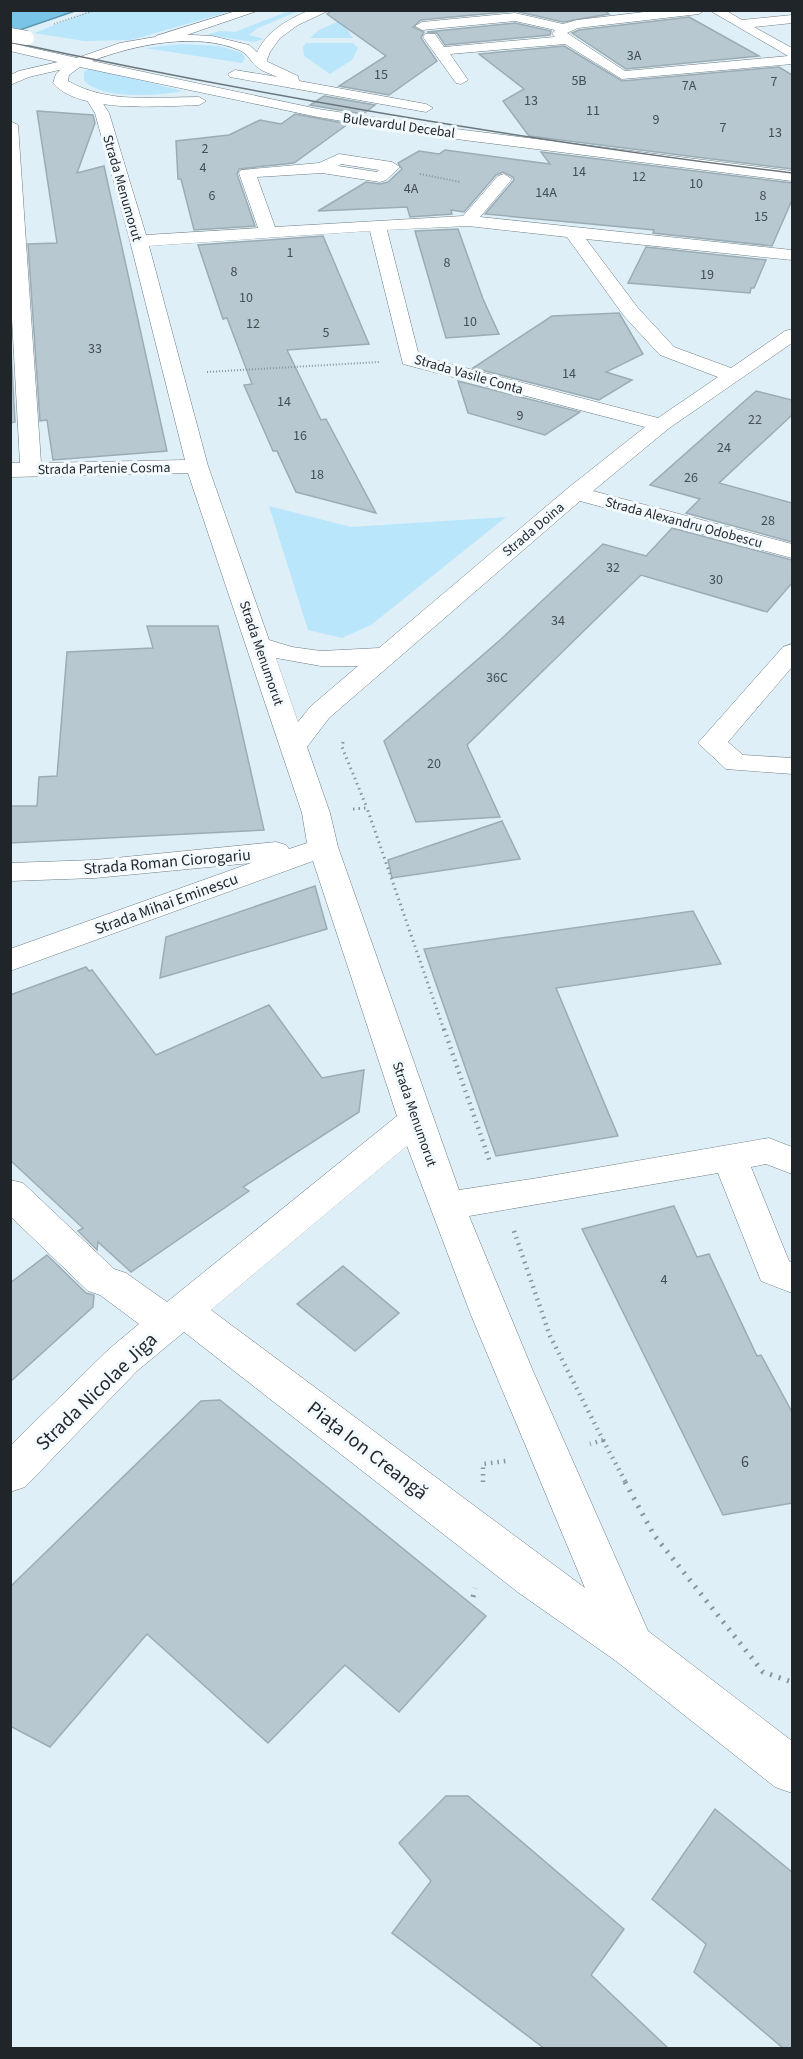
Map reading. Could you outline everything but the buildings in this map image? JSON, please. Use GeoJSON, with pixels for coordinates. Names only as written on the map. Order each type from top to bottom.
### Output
{"type":"FeatureCollection","features":[{"type":"Feature","properties":{"kind":"street"},"geometry":{"type":"LineString","coordinates":[[10,82],[24,74],[161,39],[254,10]]}},
{"type":"Feature","properties":{"kind":"street"},"geometry":{"type":"LineString","coordinates":[[146,102],[214,92],[247,76],[260,62],[266,45],[274,36],[290,25],[324,10]]}},
{"type":"Feature","properties":{"kind":"street"},"geometry":{"type":"LineString","coordinates":[[442,51],[565,34],[577,24],[699,10]]}},
{"type":"Feature","properties":{"kind":"street"},"geometry":{"type":"LineString","coordinates":[[715,10],[792,53]]}},
{"type":"Feature","properties":{"kind":"street"},"geometry":{"type":"LineString","coordinates":[[461,80],[422,26],[515,17],[565,34],[622,75],[792,60]]}},
{"type":"Feature","properties":{"kind":"street"},"geometry":{"type":"LineString","coordinates":[[740,24],[792,19]]}},
{"type":"Feature","properties":{"kind":"street"},"geometry":{"type":"LineString","coordinates":[[10,35],[141,58]]}},
{"type":"Feature","properties":{"kind":"street"},"geometry":{"type":"LineString","coordinates":[[161,39],[194,39],[240,46],[255,52],[260,62],[317,89]]}},
{"type":"Feature","properties":{"kind":"street","name":"Bulevardul Decebal"},"geometry":{"type":"LineString","coordinates":[[10,47],[264,103],[432,131],[792,176]]}},
{"type":"Feature","properties":{"kind":"street"},"geometry":{"type":"LineString","coordinates":[[60,83],[59,77],[62,71],[80,61]]}},
{"type":"Feature","properties":{"kind":"street","name":"Bulevardul Decebal"},"geometry":{"type":"LineString","coordinates":[[223,72],[443,112]]}},
{"type":"Feature","properties":{"kind":"street"},"geometry":{"type":"LineString","coordinates":[[10,82],[60,83],[92,98],[146,102],[264,103]]}},
{"type":"Feature","properties":{"kind":"street","name":"Strada Menumorut"},"geometry":{"type":"LineString","coordinates":[[92,98],[102,113],[139,241],[197,466],[260,645],[316,813],[323,848],[416,1120],[447,1205],[548,1455],[632,1646]]}},
{"type":"Feature","properties":{"kind":"street"},"geometry":{"type":"LineString","coordinates":[[532,128],[792,165]]}},
{"type":"Feature","properties":{"kind":"street"},"geometry":{"type":"LineString","coordinates":[[11,136],[21,470]]}},
{"type":"Feature","properties":{"kind":"street"},"geometry":{"type":"LineString","coordinates":[[268,231],[247,173],[322,168],[380,177],[391,168]]}},
{"type":"Feature","properties":{"kind":"street"},"geometry":{"type":"LineString","coordinates":[[468,221],[500,184]]}},
{"type":"Feature","properties":{"kind":"street"},"geometry":{"type":"LineString","coordinates":[[139,241],[268,231],[468,221],[574,234],[792,255]]}},
{"type":"Feature","properties":{"kind":"street","name":"Strada Vasile Conta"},"geometry":{"type":"LineString","coordinates":[[377,225],[410,360],[661,425]]}},
{"type":"Feature","properties":{"kind":"street"},"geometry":{"type":"LineString","coordinates":[[574,234],[631,312],[667,351],[732,375]]}},
{"type":"Feature","properties":{"kind":"street","name":"Strada Doina"},"geometry":{"type":"LineString","coordinates":[[294,747],[320,712],[576,493],[661,425],[792,335]]}},
{"type":"Feature","properties":{"kind":"street","name":"Strada Partenie Cosma"},"geometry":{"type":"LineString","coordinates":[[21,470],[197,466]]}},
{"type":"Feature","properties":{"kind":"street","name":"Strada Alexandru Odobescu"},"geometry":{"type":"LineString","coordinates":[[576,493],[792,551]]}},
{"type":"Feature","properties":{"kind":"street"},"geometry":{"type":"LineString","coordinates":[[260,645],[284,655],[315,659],[346,660],[385,655]]}},
{"type":"Feature","properties":{"kind":"street"},"geometry":{"type":"LineString","coordinates":[[792,652],[712,743],[736,763],[792,766]]}},
{"type":"Feature","properties":{"kind":"street","name":"Strada Roman Ciorogariu"},"geometry":{"type":"LineString","coordinates":[[10,872],[95,869],[323,848]]}},
{"type":"Feature","properties":{"kind":"street","name":"Strada Mihai Eminescu"},"geometry":{"type":"LineString","coordinates":[[10,961],[115,921],[323,848]]}},
{"type":"Feature","properties":{"kind":"street"},"geometry":{"type":"LineString","coordinates":[[95,869],[117,876],[132,886],[138,898],[134,909],[115,921]]}},
{"type":"Feature","properties":{"kind":"street"},"geometry":{"type":"LineString","coordinates":[[176,1317],[416,1120]]}},
{"type":"Feature","properties":{"kind":"street"},"geometry":{"type":"LineString","coordinates":[[447,1205],[769,1151],[792,1161]]}},
{"type":"Feature","properties":{"kind":"street"},"geometry":{"type":"LineString","coordinates":[[730,1158],[774,1271],[792,1278]]}},
{"type":"Feature","properties":{"kind":"street","name":"Piața Ion Creangă"},"geometry":{"type":"LineString","coordinates":[[10,1193],[101,1280],[176,1317],[535,1579],[632,1646],[792,1770]]}},
{"type":"Feature","properties":{"kind":"street","name":"Strada Nicolae Jiga"},"geometry":{"type":"LineString","coordinates":[[10,1474],[123,1360],[176,1317]]}},
{"type":"Feature","properties":{"kind":"path"},"geometry":{"type":"LineString","coordinates":[[55,25],[91,10]]}},
{"type":"Feature","properties":{"kind":"path"},"geometry":{"type":"LineString","coordinates":[[84,15],[96,10]]}},
{"type":"Feature","properties":{"kind":"path"},"geometry":{"type":"LineString","coordinates":[[391,168],[500,184]]}},
{"type":"Feature","properties":{"kind":"path"},"geometry":{"type":"LineString","coordinates":[[172,375],[410,360]]}},
{"type":"Feature","properties":{"kind":"path"},"geometry":{"type":"LineString","coordinates":[[603,1440],[654,1535],[763,1672],[792,1682]]}},
{"type":"Feature","properties":{"kind":"shaded area"},"geometry":{"type":"Polygon","coordinates":[[[11,11],[75,11],[11,33],[11,11]]]}},
{"type":"Feature","properties":{"kind":"shaded area"},"geometry":{"type":"Polygon","coordinates":[[[90,11],[232,11],[131,40],[84,41],[34,33],[90,11]]]}},
{"type":"Feature","properties":{"kind":"shaded area"},"geometry":{"type":"Polygon","coordinates":[[[289,11],[312,11],[296,12],[258,28],[249,35],[264,39],[254,42],[207,35],[220,31],[235,32],[289,11]]]}},
{"type":"Feature","properties":{"kind":"shaded area"},"geometry":{"type":"Polygon","coordinates":[[[341,20],[353,38],[310,38],[319,30],[341,20]]]}},
{"type":"Feature","properties":{"kind":"shaded area"},"geometry":{"type":"Polygon","coordinates":[[[306,43],[353,43],[358,48],[352,60],[330,74],[304,56],[303,47],[306,43]]]}},
{"type":"Feature","properties":{"kind":"shaded area"},"geometry":{"type":"Polygon","coordinates":[[[181,44],[219,46],[242,53],[245,58],[242,63],[145,48],[181,44]]]}},
{"type":"Feature","properties":{"kind":"shaded area"},"geometry":{"type":"Polygon","coordinates":[[[90,68],[183,91],[130,95],[103,91],[84,80],[84,72],[90,68]]]}},
{"type":"Feature","properties":{"kind":"shaded area"},"geometry":{"type":"Polygon","coordinates":[[[269,506],[351,527],[506,517],[371,625],[342,638],[308,630],[269,506]]]}},
{"type":"Feature","properties":{"kind":"tram line"},"geometry":{"type":"LineString","coordinates":[[10,42],[204,81],[400,116],[595,147],[792,173]]}}]}
